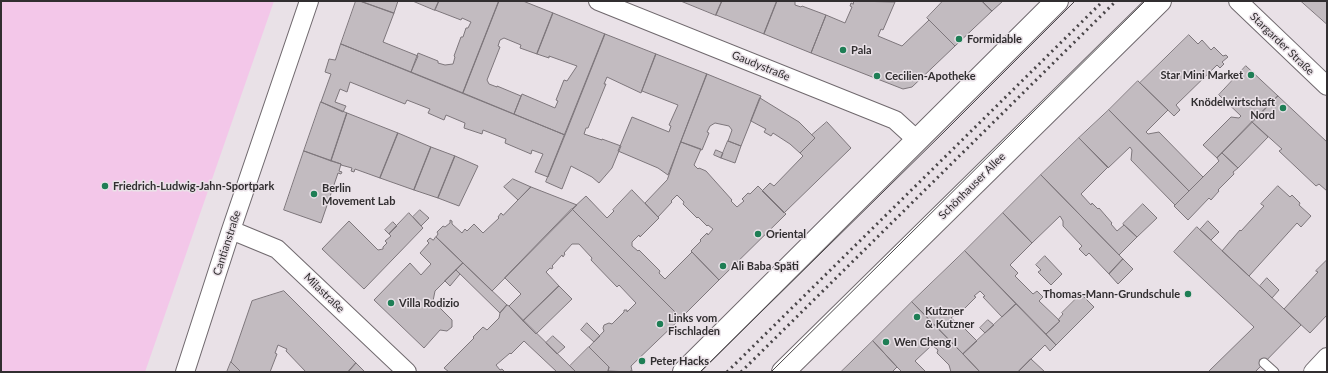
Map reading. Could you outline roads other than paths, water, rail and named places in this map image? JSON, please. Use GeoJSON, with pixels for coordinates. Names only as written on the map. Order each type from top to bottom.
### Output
{"type":"FeatureCollection","features":[{"type":"Feature","properties":{"kind":"main road"},"geometry":{"type":"LineString","coordinates":[[684,372],[918,141],[1057,1]]}},
{"type":"Feature","properties":{"kind":"main road","name":"Schönhauser Allee"},"geometry":{"type":"LineString","coordinates":[[783,372],[1160,1]]}},
{"type":"Feature","properties":{"kind":"street","name":"Cantianstraße"},"geometry":{"type":"LineString","coordinates":[[185,372],[231,230],[309,1]]}},
{"type":"Feature","properties":{"kind":"street","name":"Gaudystraße"},"geometry":{"type":"LineString","coordinates":[[598,1],[895,120],[918,141]]}},
{"type":"Feature","properties":{"kind":"street","name":"Stargarder Straße"},"geometry":{"type":"LineString","coordinates":[[1238,1],[1327,86]]}},
{"type":"Feature","properties":{"kind":"street","name":"Milastraße"},"geometry":{"type":"LineString","coordinates":[[231,230],[277,249],[407,372]]}},
{"type":"Feature","properties":{"kind":"street"},"geometry":{"type":"LineString","coordinates":[[1313,372],[1327,357]]}},
{"type":"Feature","properties":{"kind":"lane"},"geometry":{"type":"LineString","coordinates":[[1264,363],[1274,372]]}},
{"type":"Feature","properties":{"kind":"tram line"},"geometry":{"type":"LineString","coordinates":[[700,372],[1075,1]]}},
{"type":"Feature","properties":{"kind":"tram line"},"geometry":{"type":"LineString","coordinates":[[771,372],[1145,1]]}},
{"type":"Feature","properties":{"kind":"railway"},"geometry":{"type":"LineString","coordinates":[[727,372],[1103,1]]}},
{"type":"Feature","properties":{"kind":"railway"},"geometry":{"type":"LineString","coordinates":[[741,372],[1116,1]]}},
{"type":"Feature","properties":{"kind":"place","name":"Formidable"},"geometry":{"type":"Point","coordinates":[959,39]}},
{"type":"Feature","properties":{"kind":"place","name":"Pala"},"geometry":{"type":"Point","coordinates":[843,50]}},
{"type":"Feature","properties":{"kind":"place","name":"Star Mini Market"},"geometry":{"type":"Point","coordinates":[1251,75]}},
{"type":"Feature","properties":{"kind":"place","name":"Cecilien-Apotheke"},"geometry":{"type":"Point","coordinates":[877,76]}},
{"type":"Feature","properties":{"kind":"place","name":"Knödelwirtschaft Nord"},"geometry":{"type":"Point","coordinates":[1283,108]}},
{"type":"Feature","properties":{"kind":"place","name":"Friedrich-Ludwig-Jahn-Sportpark"},"geometry":{"type":"Point","coordinates":[105,186]}},
{"type":"Feature","properties":{"kind":"place","name":"Berlin Movement Lab"},"geometry":{"type":"Point","coordinates":[314,194]}},
{"type":"Feature","properties":{"kind":"place","name":"Oriental"},"geometry":{"type":"Point","coordinates":[758,234]}},
{"type":"Feature","properties":{"kind":"place","name":"Ali Baba Späti"},"geometry":{"type":"Point","coordinates":[723,266]}},
{"type":"Feature","properties":{"kind":"place","name":"Thomas-Mann-Grundschule"},"geometry":{"type":"Point","coordinates":[1188,294]}},
{"type":"Feature","properties":{"kind":"place","name":"Villa Rodizio"},"geometry":{"type":"Point","coordinates":[391,303]}},
{"type":"Feature","properties":{"kind":"place","name":"Kutzner & Kutzner"},"geometry":{"type":"Point","coordinates":[917,317]}},
{"type":"Feature","properties":{"kind":"place","name":"Links vom Fischladen"},"geometry":{"type":"Point","coordinates":[660,324]}},
{"type":"Feature","properties":{"kind":"place","name":"Wen Cheng I"},"geometry":{"type":"Point","coordinates":[886,342]}},
{"type":"Feature","properties":{"kind":"place","name":"Peter Hacks"},"geometry":{"type":"Point","coordinates":[642,361]}}]}
